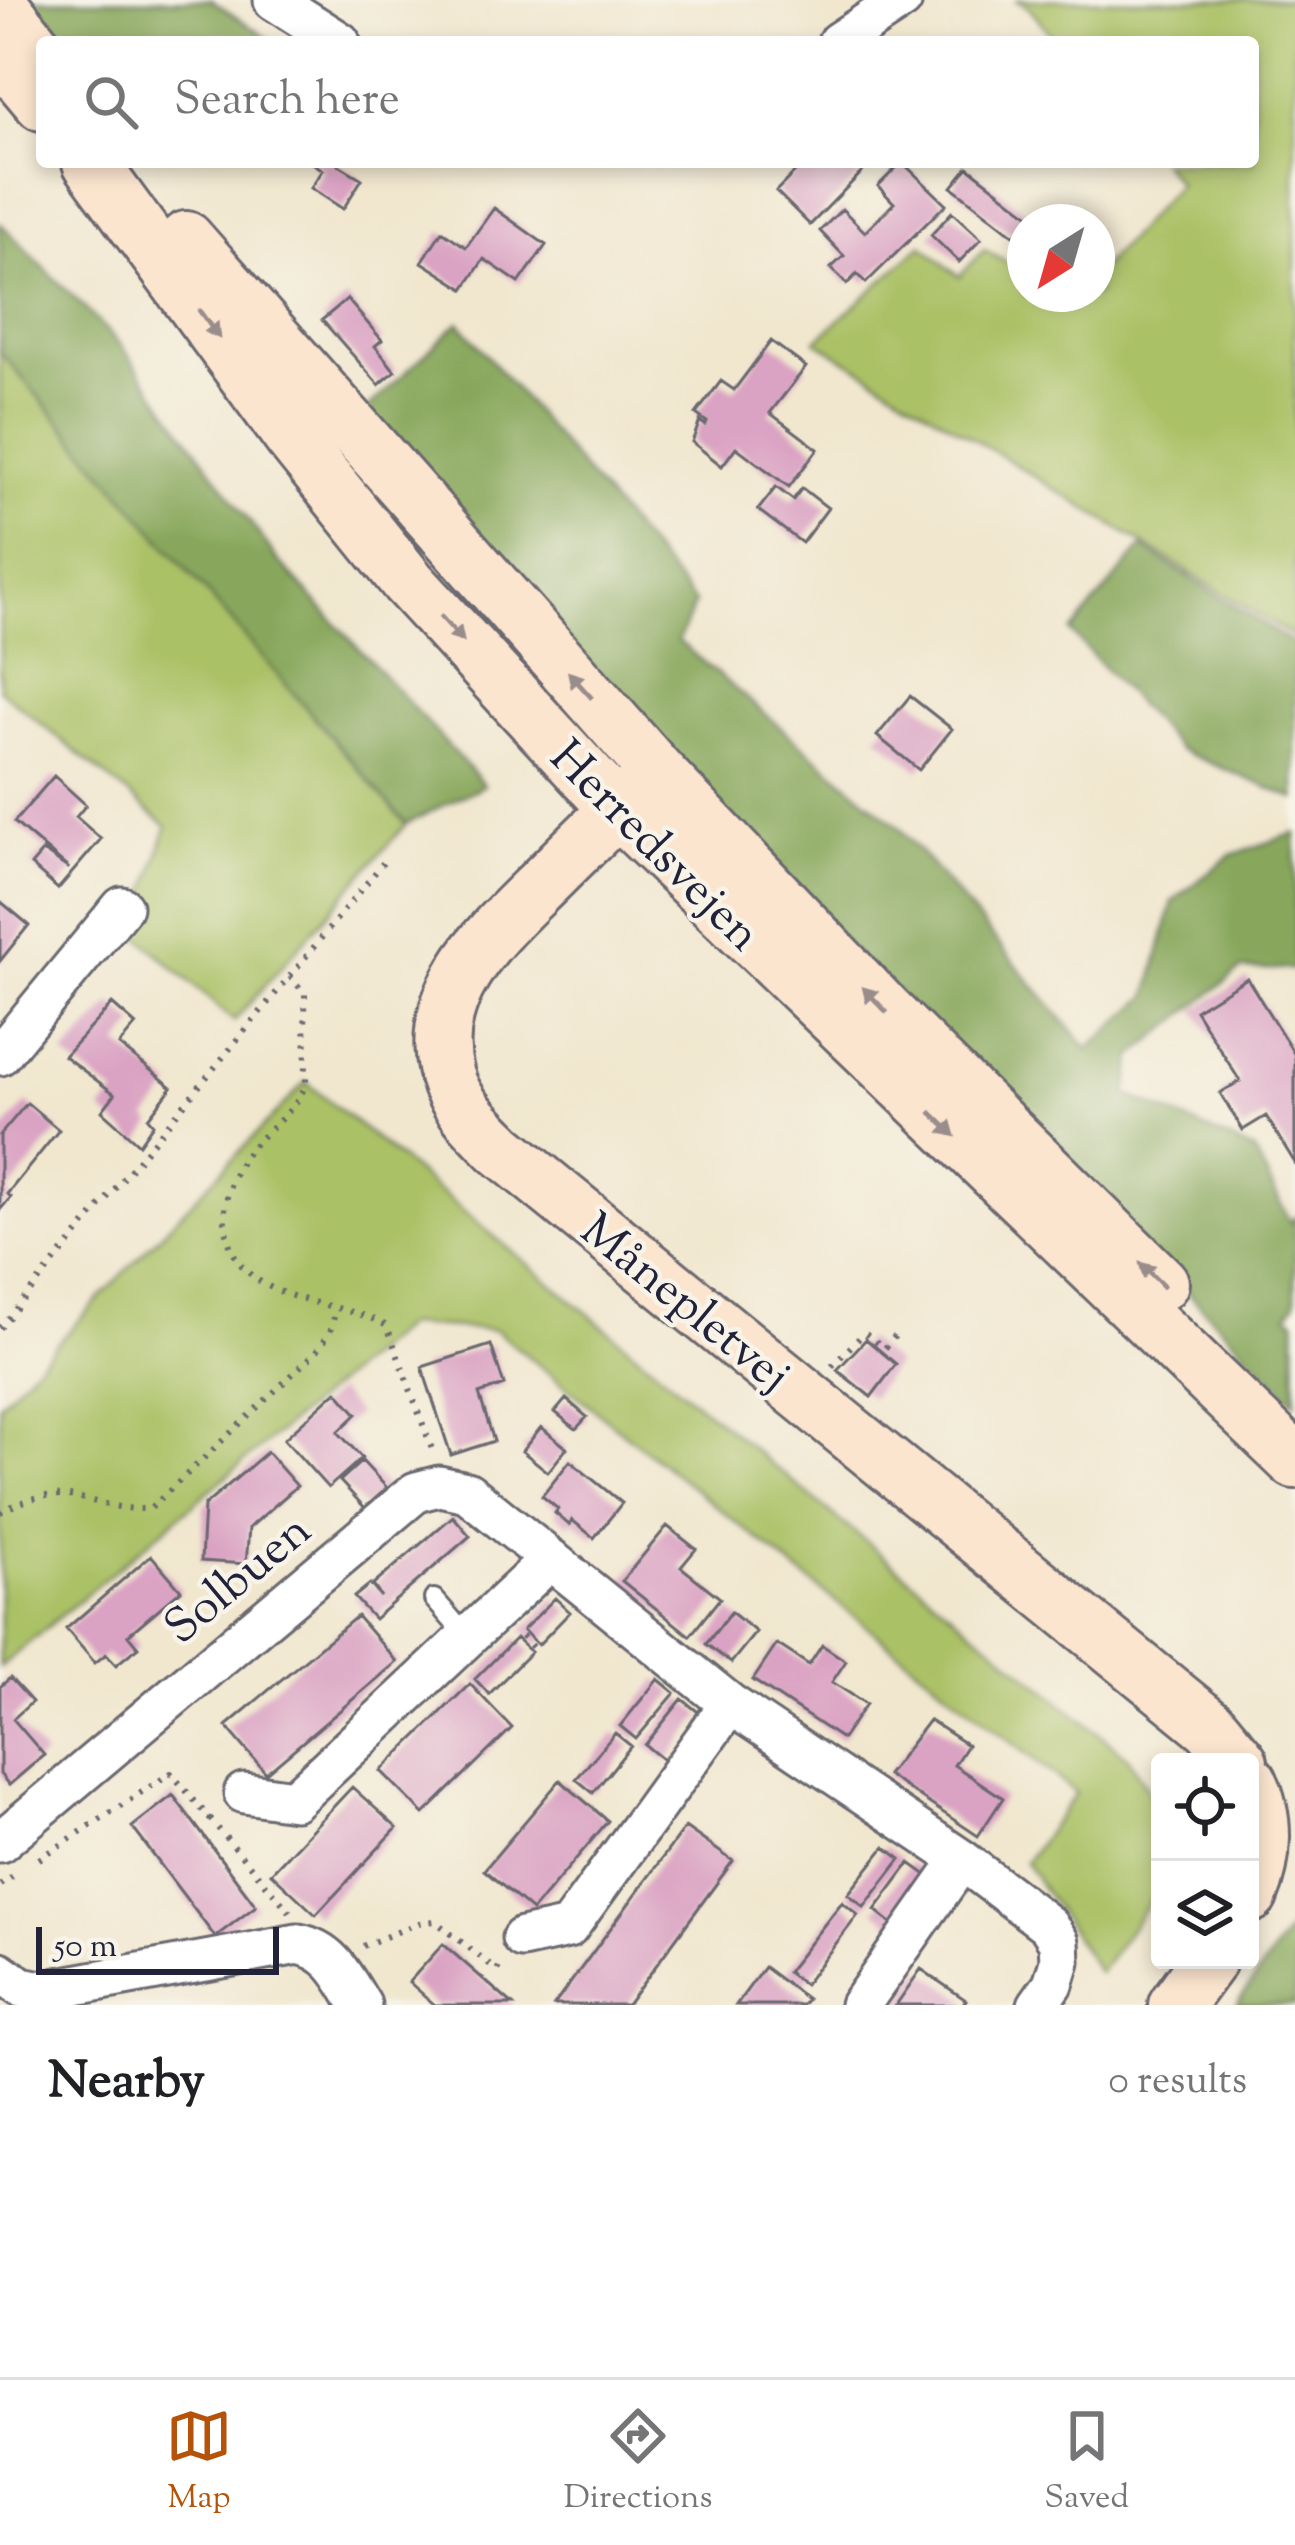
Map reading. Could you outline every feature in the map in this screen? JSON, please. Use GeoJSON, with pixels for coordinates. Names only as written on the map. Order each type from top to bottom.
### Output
{"type":"FeatureCollection","features":[{"type":"Feature","properties":{"kind":"street"},"geometry":{"type":"LineString","coordinates":[[274,0],[331,36]]}},
{"type":"Feature","properties":{"kind":"street"},"geometry":{"type":"LineString","coordinates":[[847,36],[902,0]]}},
{"type":"Feature","properties":{"kind":"street"},"geometry":{"type":"LineString","coordinates":[[0,4],[36,49]]}},
{"type":"Feature","properties":{"kind":"street"},"geometry":{"type":"LineString","coordinates":[[0,53],[36,96]]}},
{"type":"Feature","properties":{"kind":"street","name":"Herredsvejen"},"geometry":{"type":"LineString","coordinates":[[94,168],[292,438],[394,564],[617,809],[1295,1461]]}},
{"type":"Feature","properties":{"kind":"street","name":"Herredsvejen"},"geometry":{"type":"LineString","coordinates":[[130,168],[184,238],[658,772],[890,1016],[1295,1416]]}},
{"type":"Feature","properties":{"kind":"street","name":"Månepletvej"},"geometry":{"type":"LineString","coordinates":[[658,772],[479,946],[458,981],[443,1028],[444,1044],[447,1077],[469,1116],[518,1163],[1211,1726],[1233,1753]]}},
{"type":"Feature","properties":{"kind":"street"},"geometry":{"type":"LineString","coordinates":[[0,1055],[122,907]]}},
{"type":"Feature","properties":{"kind":"street"},"geometry":{"type":"LineString","coordinates":[[445,1487],[467,1492],[730,1704],[962,1860],[1048,1925],[1059,1942],[1060,1961],[1053,1984],[1038,2005]]}},
{"type":"Feature","properties":{"kind":"street","name":"Solbuen"},"geometry":{"type":"LineString","coordinates":[[9,1857],[416,1492],[445,1487]]}},
{"type":"Feature","properties":{"kind":"street"},"geometry":{"type":"LineString","coordinates":[[244,1793],[294,1800],[551,1559]]}},
{"type":"Feature","properties":{"kind":"street"},"geometry":{"type":"LineString","coordinates":[[522,1937],[568,1928],[730,1704]]}},
{"type":"Feature","properties":{"kind":"street"},"geometry":{"type":"LineString","coordinates":[[1259,1819],[1263,1835],[1259,1868]]}},
{"type":"Feature","properties":{"kind":"street"},"geometry":{"type":"LineString","coordinates":[[860,2005],[962,1860]]}},
{"type":"Feature","properties":{"kind":"street"},"geometry":{"type":"LineString","coordinates":[[0,1972],[21,1987],[42,1991],[298,1944],[314,1947],[332,1959],[361,2005]]}},
{"type":"Feature","properties":{"kind":"street"},"geometry":{"type":"LineString","coordinates":[[1176,2005],[1202,1969]]}},
{"type":"Feature","properties":{"kind":"lane"},"geometry":{"type":"LineString","coordinates":[[434,1599],[467,1637]]}},
{"type":"Feature","properties":{"kind":"path"},"geometry":{"type":"LineString","coordinates":[[0,1328],[383,863]]}},
{"type":"Feature","properties":{"kind":"path"},"geometry":{"type":"LineString","coordinates":[[290,976],[305,994],[303,1095],[262,1136],[236,1172],[225,1210],[227,1233],[242,1264],[267,1286],[387,1326],[445,1487]]}},
{"type":"Feature","properties":{"kind":"path"},"geometry":{"type":"LineString","coordinates":[[0,1511],[26,1498],[49,1494],[78,1495],[130,1510],[150,1509],[316,1352],[330,1333],[336,1309]]}},
{"type":"Feature","properties":{"kind":"path"},"geometry":{"type":"LineString","coordinates":[[834,1364],[864,1334],[885,1348],[895,1336]]}},
{"type":"Feature","properties":{"kind":"path"},"geometry":{"type":"LineString","coordinates":[[38,1860],[171,1773],[257,1875]]}},
{"type":"Feature","properties":{"kind":"path"},"geometry":{"type":"LineString","coordinates":[[210,1819],[244,1793]]}},
{"type":"Feature","properties":{"kind":"path"},"geometry":{"type":"LineString","coordinates":[[0,1885],[9,1857]]}},
{"type":"Feature","properties":{"kind":"path"},"geometry":{"type":"LineString","coordinates":[[332,1959],[419,1923],[435,1921],[497,1970],[522,1937]]}},
{"type":"Feature","properties":{"kind":"green space"},"geometry":{"type":"Polygon","coordinates":[[[25,0],[211,0],[264,36],[56,36],[25,0]]]}},
{"type":"Feature","properties":{"kind":"green space"},"geometry":{"type":"Polygon","coordinates":[[[1015,0],[1295,0],[1295,638],[816,341],[922,245],[959,277],[984,250],[1007,263],[1007,312],[1115,312],[1115,253],[1178,184],[1166,168],[1259,168],[1259,36],[1053,36],[1028,7],[1015,0]]]}},
{"type":"Feature","properties":{"kind":"green space"},"geometry":{"type":"Polygon","coordinates":[[[0,223],[120,344],[277,559],[484,785],[406,824],[0,352],[0,223]]]}},
{"type":"Feature","properties":{"kind":"green space"},"geometry":{"type":"Polygon","coordinates":[[[459,322],[695,603],[678,641],[898,826],[1088,1049],[1148,996],[1173,901],[1231,855],[1295,833],[1295,969],[1241,969],[1133,1056],[1127,1094],[1254,1151],[1290,1222],[1295,1217],[1295,1303],[1288,1314],[1295,1320],[1295,1402],[818,916],[363,413],[459,322]]]}},
{"type":"Feature","properties":{"kind":"green space"},"geometry":{"type":"Polygon","coordinates":[[[0,352],[406,824],[234,1021],[135,933],[167,826],[0,690],[0,352]]]}},
{"type":"Feature","properties":{"kind":"green space"},"geometry":{"type":"Polygon","coordinates":[[[1142,547],[1295,645],[1295,799],[1179,750],[1071,632],[1142,547]]]}},
{"type":"Feature","properties":{"kind":"green space"},"geometry":{"type":"Polygon","coordinates":[[[306,1082],[1129,1758],[1151,1796],[1151,1900],[1099,1973],[1025,1862],[1076,1793],[495,1330],[406,1325],[0,1667],[0,1403],[306,1082]]]}},
{"type":"Feature","properties":{"kind":"green space"},"geometry":{"type":"Polygon","coordinates":[[[1295,1922],[1295,2005],[1236,2005],[1295,1922]]]}},
{"type":"Feature","properties":{"kind":"building"},"geometry":{"type":"Polygon","coordinates":[[[320,168],[344,168],[362,179],[343,209],[311,188],[320,168]]]}},
{"type":"Feature","properties":{"kind":"building"},"geometry":{"type":"Polygon","coordinates":[[[799,168],[866,168],[810,225],[776,191],[799,168]]]}},
{"type":"Feature","properties":{"kind":"building"},"geometry":{"type":"Polygon","coordinates":[[[896,168],[908,168],[946,204],[866,283],[857,274],[847,284],[831,268],[844,256],[820,231],[842,209],[865,232],[894,203],[878,186],[896,168]]]}},
{"type":"Feature","properties":{"kind":"building"},"geometry":{"type":"Polygon","coordinates":[[[967,168],[1016,204],[1007,204],[1007,230],[952,187],[967,168]]]}},
{"type":"Feature","properties":{"kind":"building"},"geometry":{"type":"Polygon","coordinates":[[[494,208],[546,245],[519,283],[484,259],[464,289],[422,262],[442,231],[466,247],[494,208]]]}},
{"type":"Feature","properties":{"kind":"building"},"geometry":{"type":"Polygon","coordinates":[[[952,212],[981,239],[959,262],[931,235],[952,212]]]}},
{"type":"Feature","properties":{"kind":"building"},"geometry":{"type":"Polygon","coordinates":[[[347,299],[382,340],[375,346],[395,371],[379,385],[322,320],[347,299]]]}},
{"type":"Feature","properties":{"kind":"building"},"geometry":{"type":"Polygon","coordinates":[[[771,341],[806,367],[770,413],[818,449],[789,487],[736,447],[722,466],[692,442],[700,421],[707,422],[696,414],[721,381],[734,390],[771,341]]]}},
{"type":"Feature","properties":{"kind":"building"},"geometry":{"type":"Polygon","coordinates":[[[776,487],[793,500],[802,488],[828,508],[802,543],[758,510],[776,487]]]}},
{"type":"Feature","properties":{"kind":"building"},"geometry":{"type":"Polygon","coordinates":[[[910,696],[952,729],[919,770],[877,736],[910,696]]]}},
{"type":"Feature","properties":{"kind":"building"},"geometry":{"type":"Polygon","coordinates":[[[54,776],[86,805],[76,817],[101,839],[58,889],[31,865],[43,851],[69,869],[14,822],[54,776]]]}},
{"type":"Feature","properties":{"kind":"building"},"geometry":{"type":"Polygon","coordinates":[[[0,901],[29,925],[0,961],[0,901]]]}},
{"type":"Feature","properties":{"kind":"building"},"geometry":{"type":"Polygon","coordinates":[[[1247,978],[1295,1055],[1295,1163],[1266,1116],[1243,1130],[1220,1093],[1240,1081],[1195,1010],[1247,978]]]}},
{"type":"Feature","properties":{"kind":"building"},"geometry":{"type":"Polygon","coordinates":[[[112,1004],[136,1025],[119,1045],[172,1087],[148,1118],[153,1124],[139,1144],[102,1111],[115,1094],[64,1056],[112,1004]]]}},
{"type":"Feature","properties":{"kind":"building"},"geometry":{"type":"Polygon","coordinates":[[[27,1103],[59,1130],[7,1194],[11,1197],[0,1210],[0,1135],[27,1103]]]}},
{"type":"Feature","properties":{"kind":"building"},"geometry":{"type":"Polygon","coordinates":[[[866,1339],[896,1364],[871,1397],[837,1370],[866,1339]]]}},
{"type":"Feature","properties":{"kind":"building"},"geometry":{"type":"Polygon","coordinates":[[[491,1345],[504,1385],[479,1394],[494,1441],[451,1455],[422,1367],[491,1345]]]}},
{"type":"Feature","properties":{"kind":"building"},"geometry":{"type":"Polygon","coordinates":[[[337,1391],[357,1414],[338,1432],[362,1458],[328,1488],[284,1439],[337,1391]]]}},
{"type":"Feature","properties":{"kind":"building"},"geometry":{"type":"Polygon","coordinates":[[[566,1399],[587,1417],[576,1429],[555,1412],[566,1399]]]}},
{"type":"Feature","properties":{"kind":"building"},"geometry":{"type":"Polygon","coordinates":[[[541,1427],[567,1448],[548,1472],[522,1451],[541,1427]]]}},
{"type":"Feature","properties":{"kind":"building"},"geometry":{"type":"Polygon","coordinates":[[[267,1452],[297,1486],[249,1528],[246,1564],[201,1561],[204,1506],[267,1452]]]}},
{"type":"Feature","properties":{"kind":"building"},"geometry":{"type":"Polygon","coordinates":[[[362,1461],[387,1488],[365,1508],[340,1481],[362,1461]]]}},
{"type":"Feature","properties":{"kind":"building"},"geometry":{"type":"Polygon","coordinates":[[[570,1461],[622,1503],[594,1538],[572,1520],[569,1525],[542,1496],[570,1461]]]}},
{"type":"Feature","properties":{"kind":"building"},"geometry":{"type":"Polygon","coordinates":[[[453,1516],[470,1536],[374,1619],[354,1597],[370,1584],[381,1597],[373,1585],[453,1516]]]}},
{"type":"Feature","properties":{"kind":"building"},"geometry":{"type":"Polygon","coordinates":[[[667,1526],[696,1549],[681,1567],[720,1598],[690,1636],[622,1581],[667,1526]]]}},
{"type":"Feature","properties":{"kind":"building"},"geometry":{"type":"Polygon","coordinates":[[[151,1555],[181,1590],[128,1635],[138,1647],[116,1665],[106,1654],[95,1663],[66,1629],[151,1555]]]}},
{"type":"Feature","properties":{"kind":"building"},"geometry":{"type":"Polygon","coordinates":[[[555,1598],[570,1612],[538,1645],[523,1630],[555,1598]]]}},
{"type":"Feature","properties":{"kind":"building"},"geometry":{"type":"Polygon","coordinates":[[[731,1612],[756,1632],[731,1663],[706,1644],[731,1612]]]}},
{"type":"Feature","properties":{"kind":"building"},"geometry":{"type":"Polygon","coordinates":[[[357,1616],[397,1662],[266,1773],[226,1726],[357,1616]]]}},
{"type":"Feature","properties":{"kind":"building"},"geometry":{"type":"Polygon","coordinates":[[[516,1638],[531,1652],[489,1694],[475,1679],[516,1638]]]}},
{"type":"Feature","properties":{"kind":"building"},"geometry":{"type":"Polygon","coordinates":[[[777,1644],[809,1665],[822,1645],[846,1661],[832,1682],[866,1704],[842,1739],[753,1680],[777,1644]]]}},
{"type":"Feature","properties":{"kind":"building"},"geometry":{"type":"Polygon","coordinates":[[[10,1678],[32,1702],[13,1719],[44,1755],[9,1785],[0,1774],[0,1687],[10,1678]]]}},
{"type":"Feature","properties":{"kind":"building"},"geometry":{"type":"Polygon","coordinates":[[[658,1679],[675,1693],[636,1739],[620,1726],[658,1679]]]}},
{"type":"Feature","properties":{"kind":"building"},"geometry":{"type":"Polygon","coordinates":[[[470,1684],[512,1728],[424,1814],[381,1771],[470,1684]]]}},
{"type":"Feature","properties":{"kind":"building"},"geometry":{"type":"Polygon","coordinates":[[[682,1699],[702,1715],[666,1762],[645,1745],[682,1699]]]}},
{"type":"Feature","properties":{"kind":"building"},"geometry":{"type":"Polygon","coordinates":[[[929,1720],[967,1745],[954,1765],[1003,1798],[978,1836],[887,1775],[929,1720]]]}},
{"type":"Feature","properties":{"kind":"building"},"geometry":{"type":"Polygon","coordinates":[[[615,1733],[631,1746],[593,1793],[576,1779],[615,1733]]]}},
{"type":"Feature","properties":{"kind":"building"},"geometry":{"type":"Polygon","coordinates":[[[560,1780],[608,1821],[532,1911],[484,1870],[560,1780]]]}},
{"type":"Feature","properties":{"kind":"building"},"geometry":{"type":"Polygon","coordinates":[[[352,1787],[397,1828],[316,1915],[271,1873],[352,1787]]]}},
{"type":"Feature","properties":{"kind":"building"},"geometry":{"type":"Polygon","coordinates":[[[173,1795],[256,1906],[215,1937],[132,1827],[173,1795]]]}},
{"type":"Feature","properties":{"kind":"building"},"geometry":{"type":"Polygon","coordinates":[[[685,1827],[733,1861],[627,2005],[554,2005],[685,1827]]]}},
{"type":"Feature","properties":{"kind":"building"},"geometry":{"type":"Polygon","coordinates":[[[885,1847],[901,1859],[864,1907],[848,1894],[885,1847]]]}},
{"type":"Feature","properties":{"kind":"building"},"geometry":{"type":"Polygon","coordinates":[[[910,1863],[931,1878],[895,1926],[875,1910],[910,1863]]]}},
{"type":"Feature","properties":{"kind":"building"},"geometry":{"type":"Polygon","coordinates":[[[842,1902],[858,1915],[804,1985],[787,1972],[842,1902]]]}},
{"type":"Feature","properties":{"kind":"building"},"geometry":{"type":"Polygon","coordinates":[[[443,1944],[513,2005],[435,2005],[409,1982],[443,1944]]]}},
{"type":"Feature","properties":{"kind":"building"},"geometry":{"type":"Polygon","coordinates":[[[764,1967],[807,1999],[802,2005],[736,2005],[764,1967]]]}},
{"type":"Feature","properties":{"kind":"building"},"geometry":{"type":"Polygon","coordinates":[[[921,1969],[966,2000],[962,2005],[896,2005],[921,1969]]]}}]}
